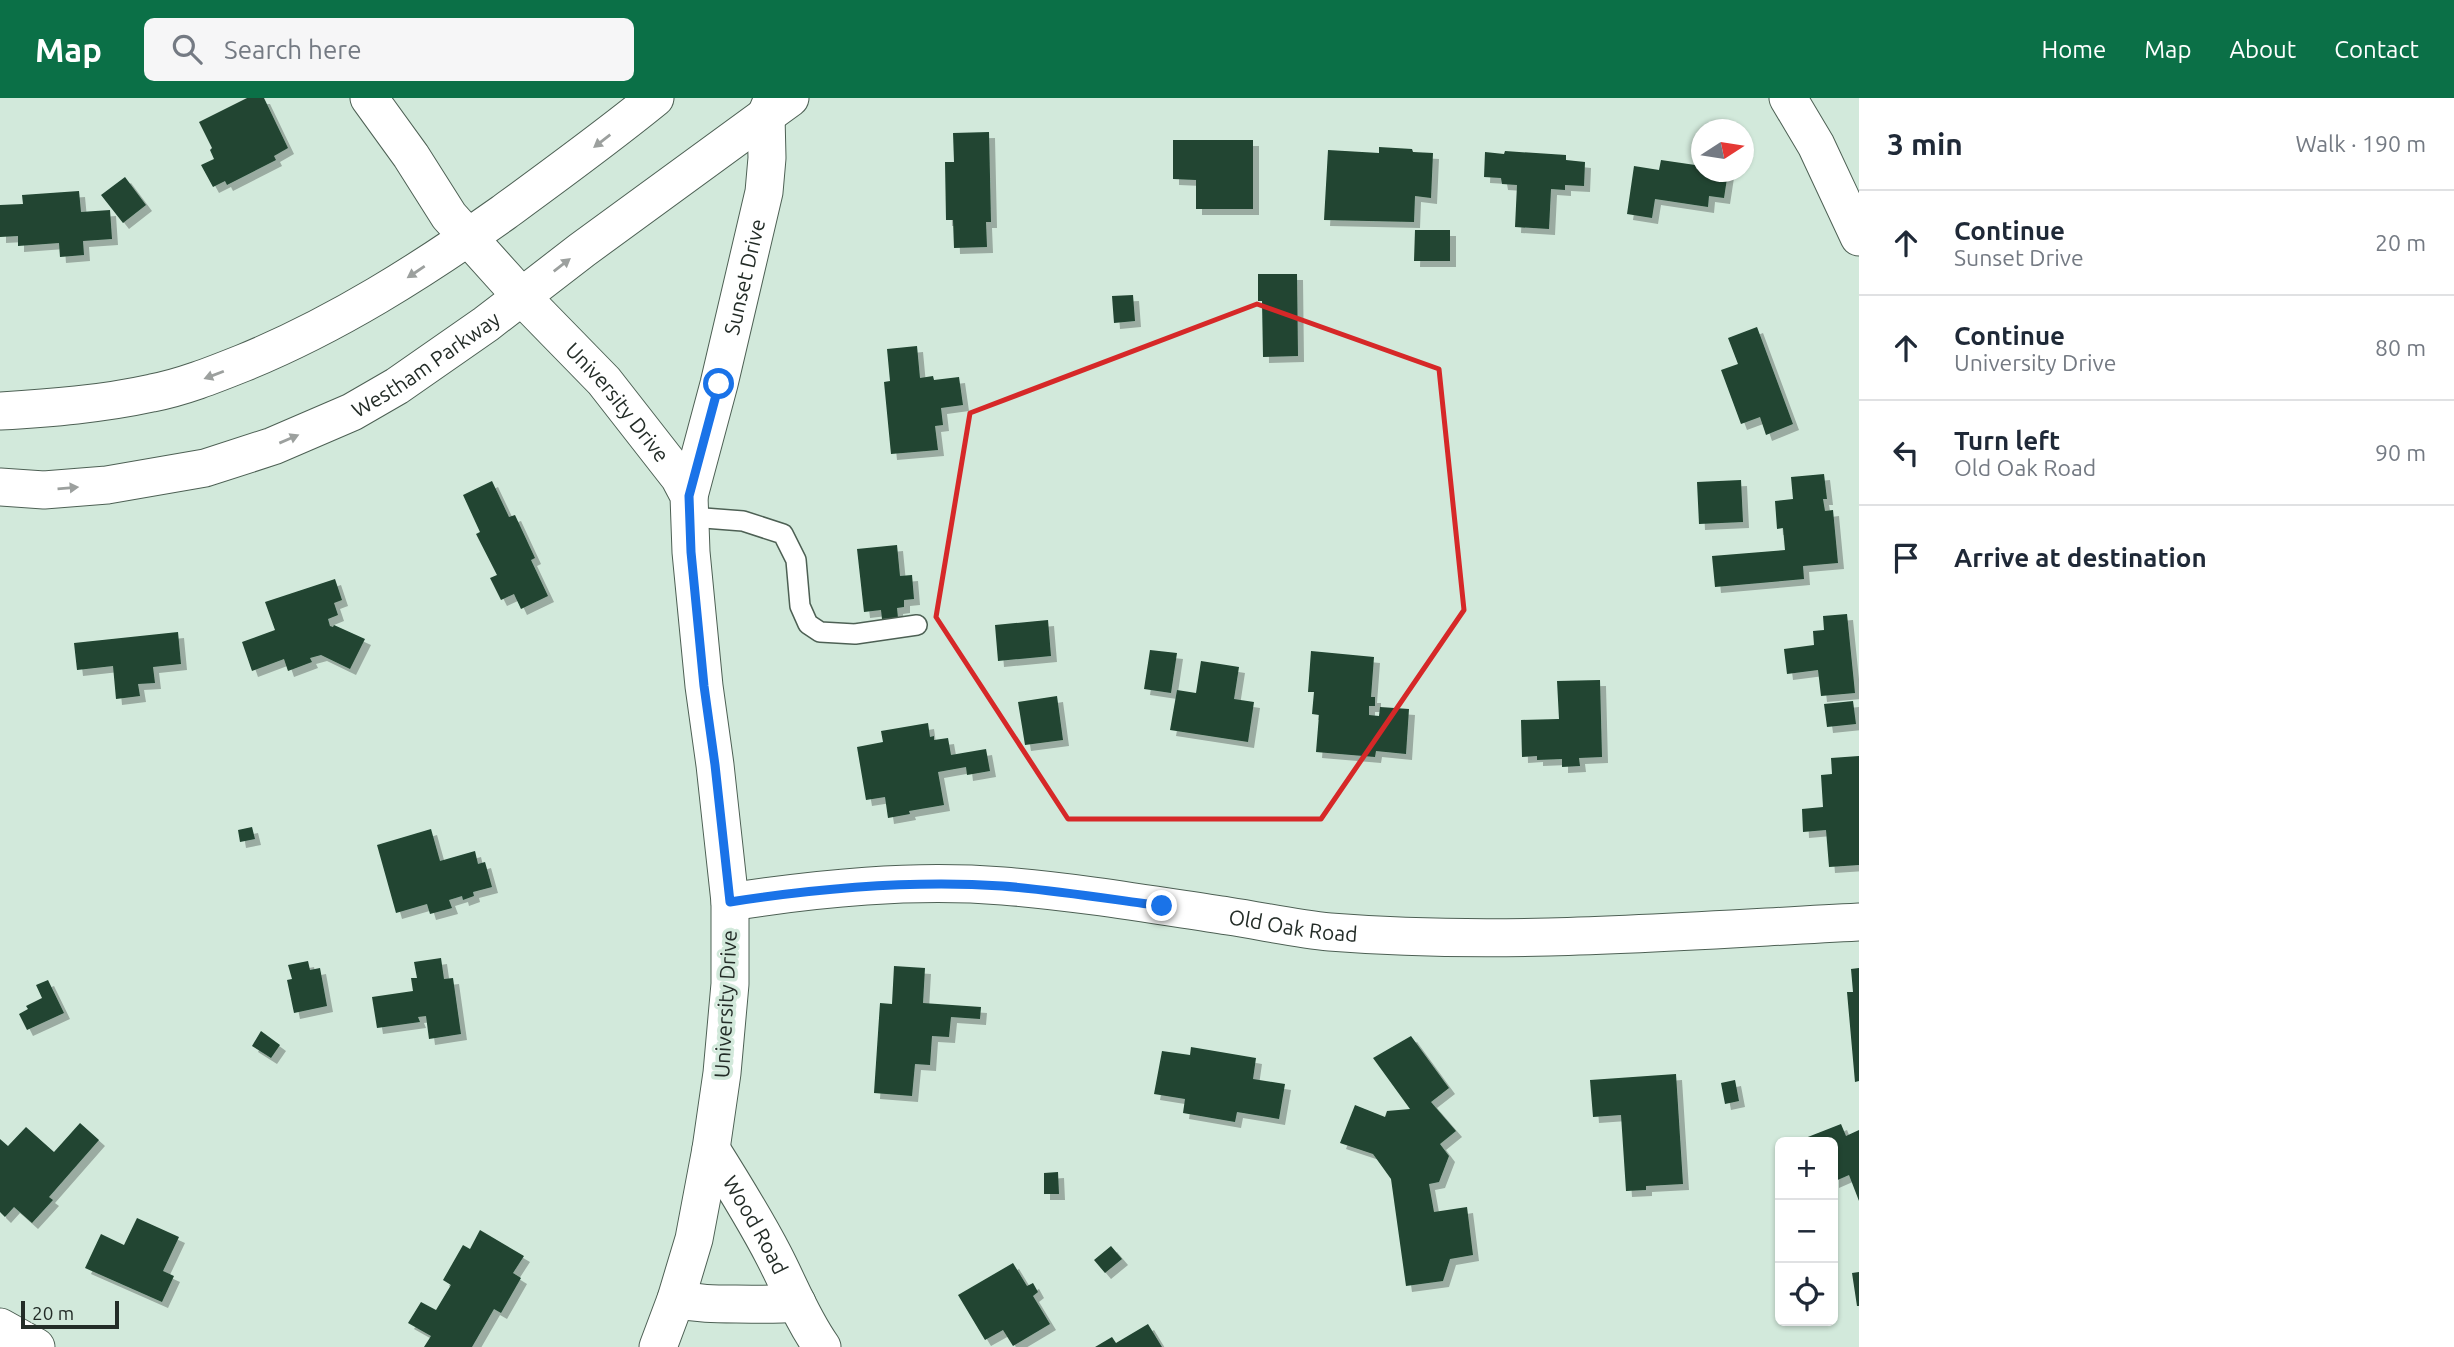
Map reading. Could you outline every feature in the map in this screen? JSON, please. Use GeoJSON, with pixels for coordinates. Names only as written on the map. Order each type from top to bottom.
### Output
{"type":"FeatureCollection","features":[{"type":"Feature","properties":{"kind":"street","name":"University Drive"},"geometry":{"type":"LineString","coordinates":[[369,98],[467,239],[604,381],[679,477],[690,507],[691,552],[704,686],[730,902],[730,984],[722,1073],[694,1239],[658,1347]]}},
{"type":"Feature","properties":{"kind":"street"},"geometry":{"type":"LineString","coordinates":[[0,411],[85,405],[154,393],[205,378],[289,345],[401,282],[467,239],[597,145],[655,98]]}},
{"type":"Feature","properties":{"kind":"street"},"geometry":{"type":"LineString","coordinates":[[1788,98],[1816,145],[1859,237]]}},
{"type":"Feature","properties":{"kind":"street","name":"Westham Parkway"},"geometry":{"type":"LineString","coordinates":[[0,487],[44,490],[107,485],[205,468],[273,446],[352,412],[397,386],[522,297],[777,104]]}},
{"type":"Feature","properties":{"kind":"street","name":"Sunset Drive"},"geometry":{"type":"LineString","coordinates":[[690,507],[764,192],[777,104]]}},
{"type":"Feature","properties":{"kind":"street","name":"Old Oak Road"},"geometry":{"type":"LineString","coordinates":[[730,902],[791,892],[901,884],[1002,886],[1162,906],[1327,932],[1451,938],[1533,939],[1859,922]]}},
{"type":"Feature","properties":{"kind":"street","name":"Wood Road"},"geometry":{"type":"LineString","coordinates":[[711,1149],[767,1244],[811,1331],[822,1347]]}},
{"type":"Feature","properties":{"kind":"street","name":"Wood Road"},"geometry":{"type":"LineString","coordinates":[[676,1299],[720,1305],[769,1306],[797,1303]]}},
{"type":"Feature","properties":{"kind":"street"},"geometry":{"type":"LineString","coordinates":[[0,1327],[36,1347]]}},
{"type":"Feature","properties":{"kind":"lane"},"geometry":{"type":"LineString","coordinates":[[690,507],[783,534],[796,560],[800,606],[808,624],[820,632],[855,634],[917,625]]}},
{"type":"Feature","properties":{"kind":"highlighted area"},"geometry":{"type":"Polygon","coordinates":[[[1257,304],[1439,369],[1464,610],[1321,819],[1068,819],[936,617],[970,413],[1257,304]]]}},
{"type":"Feature","properties":{"kind":"building"},"geometry":{"type":"Polygon","coordinates":[[[247,98],[264,98],[288,148],[274,156],[276,160],[227,185],[225,181],[213,187],[201,165],[214,159],[210,150],[212,148],[199,122],[247,98]]]}},
{"type":"Feature","properties":{"kind":"building"},"geometry":{"type":"Polygon","coordinates":[[[989,132],[991,222],[986,222],[987,247],[954,248],[953,220],[946,220],[945,162],[954,162],[953,133],[989,132]]]}},
{"type":"Feature","properties":{"kind":"building"},"geometry":{"type":"Polygon","coordinates":[[[1173,140],[1253,140],[1253,209],[1196,209],[1196,180],[1173,179],[1173,140]]]}},
{"type":"Feature","properties":{"kind":"building"},"geometry":{"type":"Polygon","coordinates":[[[1379,147],[1433,153],[1431,198],[1415,196],[1414,222],[1324,220],[1328,150],[1379,153],[1379,147]]]}},
{"type":"Feature","properties":{"kind":"building"},"geometry":{"type":"Polygon","coordinates":[[[1505,151],[1566,155],[1566,160],[1585,162],[1584,186],[1565,185],[1565,190],[1551,189],[1549,229],[1515,227],[1517,185],[1502,184],[1501,178],[1484,177],[1485,152],[1504,154],[1505,151]]]}},
{"type":"Feature","properties":{"kind":"building"},"geometry":{"type":"Polygon","coordinates":[[[1661,160],[1691,164],[1691,182],[1726,182],[1724,198],[1709,196],[1708,207],[1655,199],[1652,218],[1627,214],[1634,166],[1659,170],[1661,160]]]}},
{"type":"Feature","properties":{"kind":"building"},"geometry":{"type":"Polygon","coordinates":[[[125,177],[146,205],[123,223],[101,195],[125,177]]]}},
{"type":"Feature","properties":{"kind":"building"},"geometry":{"type":"Polygon","coordinates":[[[79,191],[81,212],[110,210],[112,239],[83,241],[84,255],[60,257],[59,243],[18,246],[18,236],[0,237],[0,205],[23,204],[22,195],[79,191]]]}},
{"type":"Feature","properties":{"kind":"building"},"geometry":{"type":"Polygon","coordinates":[[[1415,230],[1450,230],[1450,261],[1414,261],[1415,230]]]}},
{"type":"Feature","properties":{"kind":"building"},"geometry":{"type":"Polygon","coordinates":[[[1258,274],[1297,274],[1298,356],[1263,357],[1262,301],[1258,301],[1258,274]]]}},
{"type":"Feature","properties":{"kind":"building"},"geometry":{"type":"Polygon","coordinates":[[[1133,295],[1135,321],[1114,323],[1112,296],[1133,295]]]}},
{"type":"Feature","properties":{"kind":"building"},"geometry":{"type":"Polygon","coordinates":[[[1757,327],[1793,424],[1766,435],[1760,417],[1741,424],[1721,370],[1738,364],[1728,338],[1757,327]]]}},
{"type":"Feature","properties":{"kind":"building"},"geometry":{"type":"Polygon","coordinates":[[[917,346],[920,378],[933,376],[934,380],[959,377],[963,405],[941,408],[943,425],[935,426],[938,450],[891,454],[884,382],[890,381],[887,349],[917,346]]]}},
{"type":"Feature","properties":{"kind":"building"},"geometry":{"type":"Polygon","coordinates":[[[1824,474],[1827,499],[1823,499],[1825,511],[1833,510],[1838,563],[1803,566],[1804,579],[1715,587],[1712,556],[1785,550],[1783,528],[1777,529],[1775,501],[1793,499],[1791,477],[1824,474]]]}},
{"type":"Feature","properties":{"kind":"building"},"geometry":{"type":"Polygon","coordinates":[[[1741,480],[1743,522],[1699,524],[1697,482],[1741,480]]]}},
{"type":"Feature","properties":{"kind":"building"},"geometry":{"type":"Polygon","coordinates":[[[492,481],[509,517],[515,515],[535,558],[531,560],[548,596],[521,609],[514,594],[501,600],[490,578],[497,575],[476,534],[480,532],[463,495],[492,481]]]}},
{"type":"Feature","properties":{"kind":"building"},"geometry":{"type":"Polygon","coordinates":[[[897,545],[900,576],[912,575],[914,599],[904,600],[904,607],[897,608],[898,618],[882,619],[881,610],[864,612],[857,549],[897,545]]]}},
{"type":"Feature","properties":{"kind":"building"},"geometry":{"type":"Polygon","coordinates":[[[335,579],[342,600],[334,603],[338,615],[328,619],[330,626],[334,625],[365,639],[350,669],[321,655],[310,658],[312,662],[288,671],[284,659],[252,671],[242,642],[275,630],[265,602],[335,579]]]}},
{"type":"Feature","properties":{"kind":"building"},"geometry":{"type":"Polygon","coordinates":[[[1847,614],[1855,693],[1821,696],[1818,670],[1787,674],[1784,649],[1814,645],[1813,631],[1824,630],[1823,616],[1847,614]]]}},
{"type":"Feature","properties":{"kind":"building"},"geometry":{"type":"Polygon","coordinates":[[[1048,620],[1051,656],[998,661],[995,625],[1048,620]]]}},
{"type":"Feature","properties":{"kind":"building"},"geometry":{"type":"Polygon","coordinates":[[[178,632],[181,664],[153,667],[155,683],[138,684],[140,696],[116,699],[113,666],[77,670],[74,643],[178,632]]]}},
{"type":"Feature","properties":{"kind":"building"},"geometry":{"type":"Polygon","coordinates":[[[1150,650],[1177,653],[1171,693],[1144,689],[1150,650]]]}},
{"type":"Feature","properties":{"kind":"building"},"geometry":{"type":"Polygon","coordinates":[[[1311,651],[1374,657],[1371,697],[1375,697],[1375,706],[1369,706],[1369,715],[1379,716],[1380,707],[1409,709],[1406,754],[1376,751],[1375,757],[1316,752],[1319,715],[1312,714],[1314,692],[1308,692],[1311,651]]]}},
{"type":"Feature","properties":{"kind":"building"},"geometry":{"type":"Polygon","coordinates":[[[1201,661],[1239,667],[1234,699],[1254,702],[1248,742],[1170,730],[1177,690],[1196,693],[1201,661]]]}},
{"type":"Feature","properties":{"kind":"building"},"geometry":{"type":"Polygon","coordinates":[[[1600,680],[1602,757],[1579,758],[1580,766],[1562,767],[1562,759],[1537,760],[1537,756],[1522,757],[1521,720],[1559,719],[1557,681],[1600,680]]]}},
{"type":"Feature","properties":{"kind":"building"},"geometry":{"type":"Polygon","coordinates":[[[1057,696],[1063,740],[1025,745],[1018,702],[1057,696]]]}},
{"type":"Feature","properties":{"kind":"building"},"geometry":{"type":"Polygon","coordinates":[[[1853,701],[1856,724],[1827,727],[1824,704],[1853,701]]]}},
{"type":"Feature","properties":{"kind":"building"},"geometry":{"type":"Polygon","coordinates":[[[928,723],[930,737],[934,736],[934,740],[948,738],[951,755],[986,749],[990,771],[967,775],[966,767],[938,772],[944,805],[888,818],[885,797],[866,800],[857,747],[883,742],[881,731],[928,723]]]}},
{"type":"Feature","properties":{"kind":"building"},"geometry":{"type":"Polygon","coordinates":[[[1859,756],[1859,865],[1829,867],[1826,830],[1803,832],[1802,809],[1823,807],[1821,775],[1832,774],[1831,758],[1859,756]]]}},
{"type":"Feature","properties":{"kind":"building"},"geometry":{"type":"Polygon","coordinates":[[[252,827],[255,839],[240,842],[238,830],[252,827]]]}},
{"type":"Feature","properties":{"kind":"building"},"geometry":{"type":"Polygon","coordinates":[[[431,829],[440,861],[475,851],[478,864],[485,862],[492,887],[473,892],[474,896],[463,900],[462,896],[449,900],[452,908],[430,914],[427,904],[396,913],[377,845],[431,829]]]}},
{"type":"Feature","properties":{"kind":"building"},"geometry":{"type":"Polygon","coordinates":[[[441,958],[444,979],[453,978],[461,1034],[429,1039],[426,1016],[418,1017],[420,1022],[377,1028],[372,997],[413,991],[411,978],[417,978],[414,962],[441,958]]]}},
{"type":"Feature","properties":{"kind":"building"},"geometry":{"type":"Polygon","coordinates":[[[308,961],[310,970],[320,968],[327,1006],[294,1013],[287,980],[292,979],[288,965],[308,961]]]}},
{"type":"Feature","properties":{"kind":"building"},"geometry":{"type":"Polygon","coordinates":[[[894,966],[925,968],[923,1003],[981,1007],[980,1019],[951,1017],[949,1037],[932,1036],[930,1065],[915,1064],[912,1096],[874,1093],[880,1003],[892,1004],[894,966]]]}},
{"type":"Feature","properties":{"kind":"building"},"geometry":{"type":"Polygon","coordinates":[[[1859,968],[1859,1081],[1855,1082],[1847,992],[1853,992],[1851,969],[1859,968]]]}},
{"type":"Feature","properties":{"kind":"building"},"geometry":{"type":"Polygon","coordinates":[[[48,980],[64,1013],[27,1030],[19,1014],[28,1009],[26,1006],[42,998],[36,985],[48,980]]]}},
{"type":"Feature","properties":{"kind":"building"},"geometry":{"type":"Polygon","coordinates":[[[261,1031],[280,1045],[271,1058],[252,1046],[261,1031]]]}},
{"type":"Feature","properties":{"kind":"building"},"geometry":{"type":"Polygon","coordinates":[[[1411,1036],[1449,1088],[1431,1102],[1456,1131],[1440,1144],[1449,1156],[1439,1182],[1429,1184],[1434,1212],[1467,1207],[1473,1255],[1450,1259],[1443,1281],[1406,1286],[1391,1179],[1373,1154],[1340,1143],[1355,1105],[1385,1117],[1387,1111],[1410,1109],[1373,1058],[1411,1036]]]}},
{"type":"Feature","properties":{"kind":"building"},"geometry":{"type":"Polygon","coordinates":[[[1191,1047],[1256,1058],[1253,1079],[1285,1084],[1279,1119],[1237,1112],[1235,1122],[1183,1113],[1185,1099],[1154,1094],[1162,1051],[1190,1055],[1191,1047]]]}},
{"type":"Feature","properties":{"kind":"building"},"geometry":{"type":"Polygon","coordinates":[[[1676,1074],[1683,1184],[1646,1186],[1646,1190],[1626,1191],[1621,1115],[1593,1117],[1590,1080],[1676,1074]]]}},
{"type":"Feature","properties":{"kind":"building"},"geometry":{"type":"Polygon","coordinates":[[[1735,1080],[1739,1101],[1725,1104],[1721,1083],[1735,1080]]]}},
{"type":"Feature","properties":{"kind":"building"},"geometry":{"type":"Polygon","coordinates":[[[80,1123],[99,1140],[49,1197],[53,1200],[32,1223],[14,1207],[5,1217],[0,1212],[0,1139],[8,1146],[26,1127],[54,1152],[80,1123]]]}},
{"type":"Feature","properties":{"kind":"building"},"geometry":{"type":"Polygon","coordinates":[[[1841,1124],[1846,1136],[1859,1130],[1859,1201],[1849,1175],[1838,1180],[1838,1137],[1808,1137],[1841,1124]]]}},
{"type":"Feature","properties":{"kind":"building"},"geometry":{"type":"Polygon","coordinates":[[[1058,1172],[1059,1194],[1044,1194],[1044,1173],[1058,1172]]]}},
{"type":"Feature","properties":{"kind":"building"},"geometry":{"type":"Polygon","coordinates":[[[137,1218],[179,1237],[163,1271],[174,1276],[162,1302],[85,1268],[101,1234],[124,1245],[137,1218]]]}},
{"type":"Feature","properties":{"kind":"building"},"geometry":{"type":"Polygon","coordinates":[[[480,1230],[524,1256],[513,1273],[521,1278],[501,1313],[494,1309],[472,1347],[424,1347],[431,1336],[408,1323],[421,1302],[436,1310],[451,1285],[443,1280],[463,1245],[470,1249],[480,1230]]]}},
{"type":"Feature","properties":{"kind":"building"},"geometry":{"type":"Polygon","coordinates":[[[1111,1246],[1122,1259],[1105,1273],[1094,1260],[1111,1246]]]}},
{"type":"Feature","properties":{"kind":"building"},"geometry":{"type":"Polygon","coordinates":[[[1013,1263],[1027,1286],[1033,1283],[1038,1292],[1033,1296],[1050,1324],[1013,1346],[1003,1330],[985,1340],[958,1295],[1013,1263]]]}},
{"type":"Feature","properties":{"kind":"building"},"geometry":{"type":"Polygon","coordinates":[[[1859,1272],[1859,1306],[1857,1306],[1852,1273],[1859,1272]]]}},
{"type":"Feature","properties":{"kind":"building"},"geometry":{"type":"Polygon","coordinates":[[[1148,1324],[1162,1347],[1095,1347],[1112,1337],[1116,1343],[1148,1324]]]}},
{"type":"Feature","properties":{"kind":"route"},"geometry":{"type":"LineString","coordinates":[[719,384],[689,496],[691,552],[704,686],[730,902],[791,892],[901,884],[1002,886],[1162,906]]}}]}
